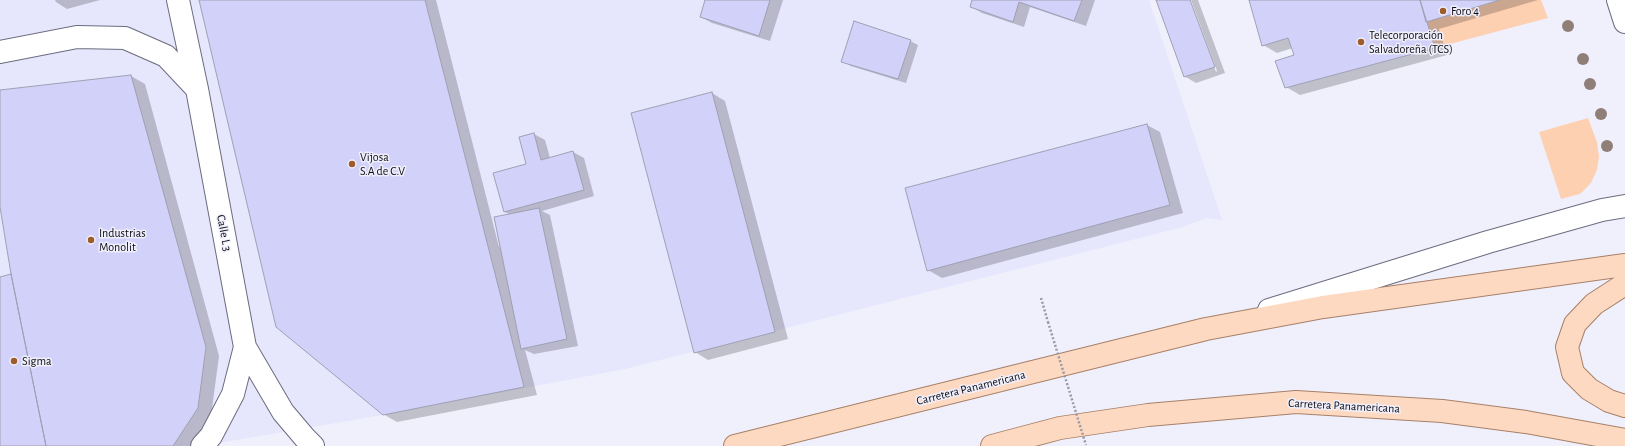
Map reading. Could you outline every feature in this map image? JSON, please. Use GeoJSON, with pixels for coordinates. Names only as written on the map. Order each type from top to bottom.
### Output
{"type":"FeatureCollection","features":[{"type":"Feature","properties":{"kind":"main road","name":"Carretera Panamericana"},"geometry":{"type":"LineString","coordinates":[[735,446],[1206,329],[1322,307],[1625,265]]}},
{"type":"Feature","properties":{"kind":"main road"},"geometry":{"type":"LineString","coordinates":[[1625,284],[1594,304],[1576,324],[1567,347],[1573,373],[1589,389],[1609,401],[1625,406]]}},
{"type":"Feature","properties":{"kind":"main road","name":"Carretera Panamericana"},"geometry":{"type":"LineString","coordinates":[[992,446],[1060,428],[1148,415],[1296,402],[1442,411],[1526,422],[1625,440]]}},
{"type":"Feature","properties":{"kind":"street","name":"Calle L 3"},"geometry":{"type":"LineString","coordinates":[[178,0],[197,89],[245,347],[283,412],[313,446]]}},
{"type":"Feature","properties":{"kind":"street"},"geometry":{"type":"LineString","coordinates":[[1618,0],[1625,22]]}},
{"type":"Feature","properties":{"kind":"street"},"geometry":{"type":"LineString","coordinates":[[0,52],[77,37],[125,38],[166,56],[197,89]]}},
{"type":"Feature","properties":{"kind":"street"},"geometry":{"type":"LineString","coordinates":[[1602,210],[1625,196]]}},
{"type":"Feature","properties":{"kind":"street","name":"Carretera Panamericana"},"geometry":{"type":"LineString","coordinates":[[1206,329],[1488,242],[1602,210],[1625,206]]}},
{"type":"Feature","properties":{"kind":"street"},"geometry":{"type":"LineString","coordinates":[[202,446],[211,436],[233,394],[245,347]]}},
{"type":"Feature","properties":{"kind":"street"},"geometry":{"type":"LineString","coordinates":[[1036,446],[1060,428]]}},
{"type":"Feature","properties":{"kind":"path"},"geometry":{"type":"LineString","coordinates":[[1041,298],[1086,445]]}},
{"type":"Feature","properties":{"kind":"shaded area"},"geometry":{"type":"Polygon","coordinates":[[[0,0],[1149,0],[1222,220],[1207,218],[1183,227],[625,369],[383,415],[201,446],[0,446],[0,0]]]}},
{"type":"Feature","properties":{"kind":"shaded area"},"geometry":{"type":"Polygon","coordinates":[[[1500,0],[1541,0],[1548,18],[1435,48],[1426,22],[1500,0]]]}},
{"type":"Feature","properties":{"kind":"shaded area"},"geometry":{"type":"Polygon","coordinates":[[[1588,118],[1597,142],[1599,157],[1597,170],[1591,183],[1580,194],[1561,199],[1539,132],[1588,118]]]}},
{"type":"Feature","properties":{"kind":"building","name":"Vijosa S.A de C.V"},"geometry":{"type":"Polygon","coordinates":[[[199,0],[425,0],[524,387],[383,415],[276,327],[199,0]]]}},
{"type":"Feature","properties":{"kind":"building"},"geometry":{"type":"Polygon","coordinates":[[[705,0],[770,0],[759,36],[700,17],[705,0]]]}},
{"type":"Feature","properties":{"kind":"building"},"geometry":{"type":"Polygon","coordinates":[[[972,0],[1082,0],[1074,21],[1019,2],[1013,22],[970,7],[972,0]]]}},
{"type":"Feature","properties":{"kind":"building"},"geometry":{"type":"Polygon","coordinates":[[[1156,0],[1190,0],[1215,67],[1184,77],[1156,0]]]}},
{"type":"Feature","properties":{"kind":"building","name":"Telecorporación Salvadoreña (TCS)"},"geometry":{"type":"Polygon","coordinates":[[[1249,0],[1420,0],[1435,48],[1285,88],[1275,61],[1294,55],[1288,38],[1262,46],[1249,0]]]}},
{"type":"Feature","properties":{"kind":"building","name":"Foro 4"},"geometry":{"type":"Polygon","coordinates":[[[1420,0],[1500,0],[1426,22],[1420,0]]]}},
{"type":"Feature","properties":{"kind":"building"},"geometry":{"type":"Polygon","coordinates":[[[854,21],[911,40],[898,79],[841,62],[854,21]]]}},
{"type":"Feature","properties":{"kind":"building","name":"Industrias Monolit"},"geometry":{"type":"Polygon","coordinates":[[[131,75],[206,347],[198,408],[173,446],[46,446],[11,274],[0,207],[0,90],[131,75]]]}},
{"type":"Feature","properties":{"kind":"building"},"geometry":{"type":"Polygon","coordinates":[[[712,92],[775,332],[694,353],[631,113],[712,92]]]}},
{"type":"Feature","properties":{"kind":"building"},"geometry":{"type":"Polygon","coordinates":[[[1147,124],[1170,205],[927,271],[905,188],[1147,124]]]}},
{"type":"Feature","properties":{"kind":"building"},"geometry":{"type":"Polygon","coordinates":[[[534,133],[541,160],[573,151],[584,190],[504,212],[493,173],[526,164],[519,137],[534,133]]]}},
{"type":"Feature","properties":{"kind":"building"},"geometry":{"type":"Polygon","coordinates":[[[539,208],[567,339],[521,349],[494,217],[539,208]]]}},
{"type":"Feature","properties":{"kind":"building","name":"Sigma"},"geometry":{"type":"Polygon","coordinates":[[[11,274],[46,446],[0,446],[0,277],[11,274]]]}},
{"type":"Feature","properties":{"kind":"place","name":"Foro 4"},"geometry":{"type":"Point","coordinates":[1443,11]}},
{"type":"Feature","properties":{"kind":"place","name":"Telecorporación Salvadoreña (TCS)"},"geometry":{"type":"Point","coordinates":[1361,42]}},
{"type":"Feature","properties":{"kind":"place","name":"Vijosa S.A de C.V"},"geometry":{"type":"Point","coordinates":[352,164]}},
{"type":"Feature","properties":{"kind":"place","name":"Industrias Monolit"},"geometry":{"type":"Point","coordinates":[91,240]}},
{"type":"Feature","properties":{"kind":"place","name":"Sigma"},"geometry":{"type":"Point","coordinates":[14,361]}}]}
